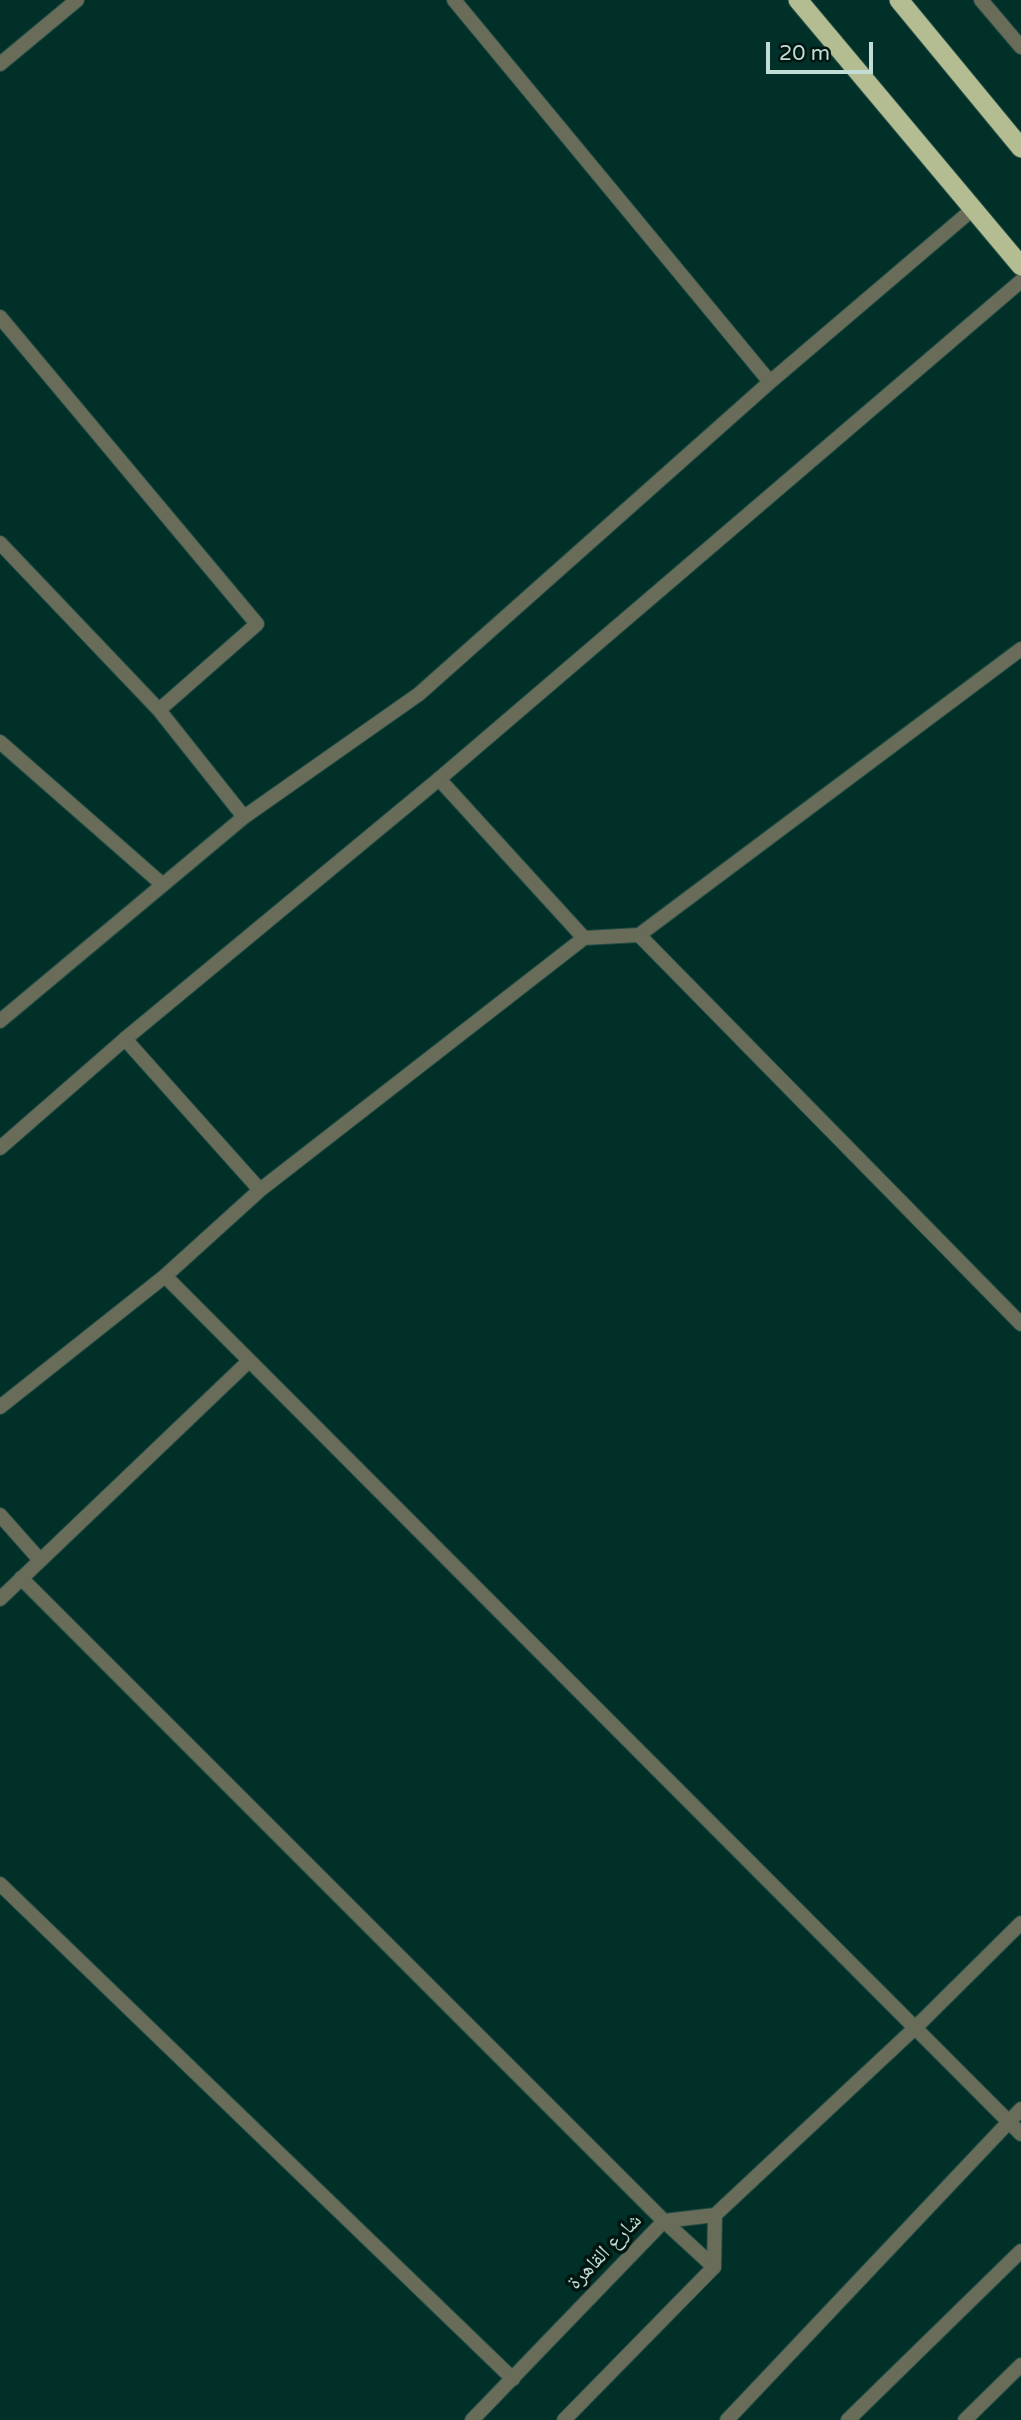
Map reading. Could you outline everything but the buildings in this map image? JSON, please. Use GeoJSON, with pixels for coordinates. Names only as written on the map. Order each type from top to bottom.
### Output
{"type":"FeatureCollection","features":[{"type":"Feature","properties":{"kind":"highway"},"geometry":{"type":"LineString","coordinates":[[798,0],[1021,266]]}},
{"type":"Feature","properties":{"kind":"highway"},"geometry":{"type":"LineString","coordinates":[[899,0],[1021,148]]}},
{"type":"Feature","properties":{"kind":"street"},"geometry":{"type":"LineString","coordinates":[[0,64],[77,0]]}},
{"type":"Feature","properties":{"kind":"street"},"geometry":{"type":"LineString","coordinates":[[454,0],[770,382]]}},
{"type":"Feature","properties":{"kind":"street"},"geometry":{"type":"LineString","coordinates":[[981,0],[1021,47]]}},
{"type":"Feature","properties":{"kind":"street"},"geometry":{"type":"LineString","coordinates":[[0,1021],[244,817],[419,694],[770,382],[973,209]]}},
{"type":"Feature","properties":{"kind":"street"},"geometry":{"type":"LineString","coordinates":[[0,1149],[125,1039],[439,779],[1021,281]]}},
{"type":"Feature","properties":{"kind":"street"},"geometry":{"type":"LineString","coordinates":[[0,317],[257,624],[159,710]]}},
{"type":"Feature","properties":{"kind":"street"},"geometry":{"type":"LineString","coordinates":[[0,543],[159,710],[244,817]]}},
{"type":"Feature","properties":{"kind":"street"},"geometry":{"type":"LineString","coordinates":[[0,1407],[165,1276],[260,1189],[584,938],[639,935],[1021,649]]}},
{"type":"Feature","properties":{"kind":"street"},"geometry":{"type":"LineString","coordinates":[[0,742],[163,885]]}},
{"type":"Feature","properties":{"kind":"street"},"geometry":{"type":"LineString","coordinates":[[439,779],[584,938]]}},
{"type":"Feature","properties":{"kind":"street"},"geometry":{"type":"LineString","coordinates":[[639,935],[1021,1324]]}},
{"type":"Feature","properties":{"kind":"street"},"geometry":{"type":"LineString","coordinates":[[125,1039],[260,1189]]}},
{"type":"Feature","properties":{"kind":"street"},"geometry":{"type":"LineString","coordinates":[[165,1276],[1021,2134]]}},
{"type":"Feature","properties":{"kind":"street"},"geometry":{"type":"LineString","coordinates":[[0,1599],[249,1361]]}},
{"type":"Feature","properties":{"kind":"street"},"geometry":{"type":"LineString","coordinates":[[0,1515],[39,1559]]}},
{"type":"Feature","properties":{"kind":"street"},"geometry":{"type":"LineString","coordinates":[[21,1578],[664,2221],[714,2267]]}},
{"type":"Feature","properties":{"kind":"street"},"geometry":{"type":"LineString","coordinates":[[0,1884],[513,2379]]}},
{"type":"Feature","properties":{"kind":"street"},"geometry":{"type":"LineString","coordinates":[[564,2420],[714,2267],[715,2215],[916,2027],[1021,1923]]}},
{"type":"Feature","properties":{"kind":"street"},"geometry":{"type":"LineString","coordinates":[[727,2420],[1021,2109]]}},
{"type":"Feature","properties":{"kind":"street","name":"شارع القاهرة"},"geometry":{"type":"LineString","coordinates":[[472,2420],[664,2221],[715,2215]]}},
{"type":"Feature","properties":{"kind":"street"},"geometry":{"type":"LineString","coordinates":[[848,2420],[1021,2251]]}},
{"type":"Feature","properties":{"kind":"street"},"geometry":{"type":"LineString","coordinates":[[965,2420],[1021,2365]]}}]}
